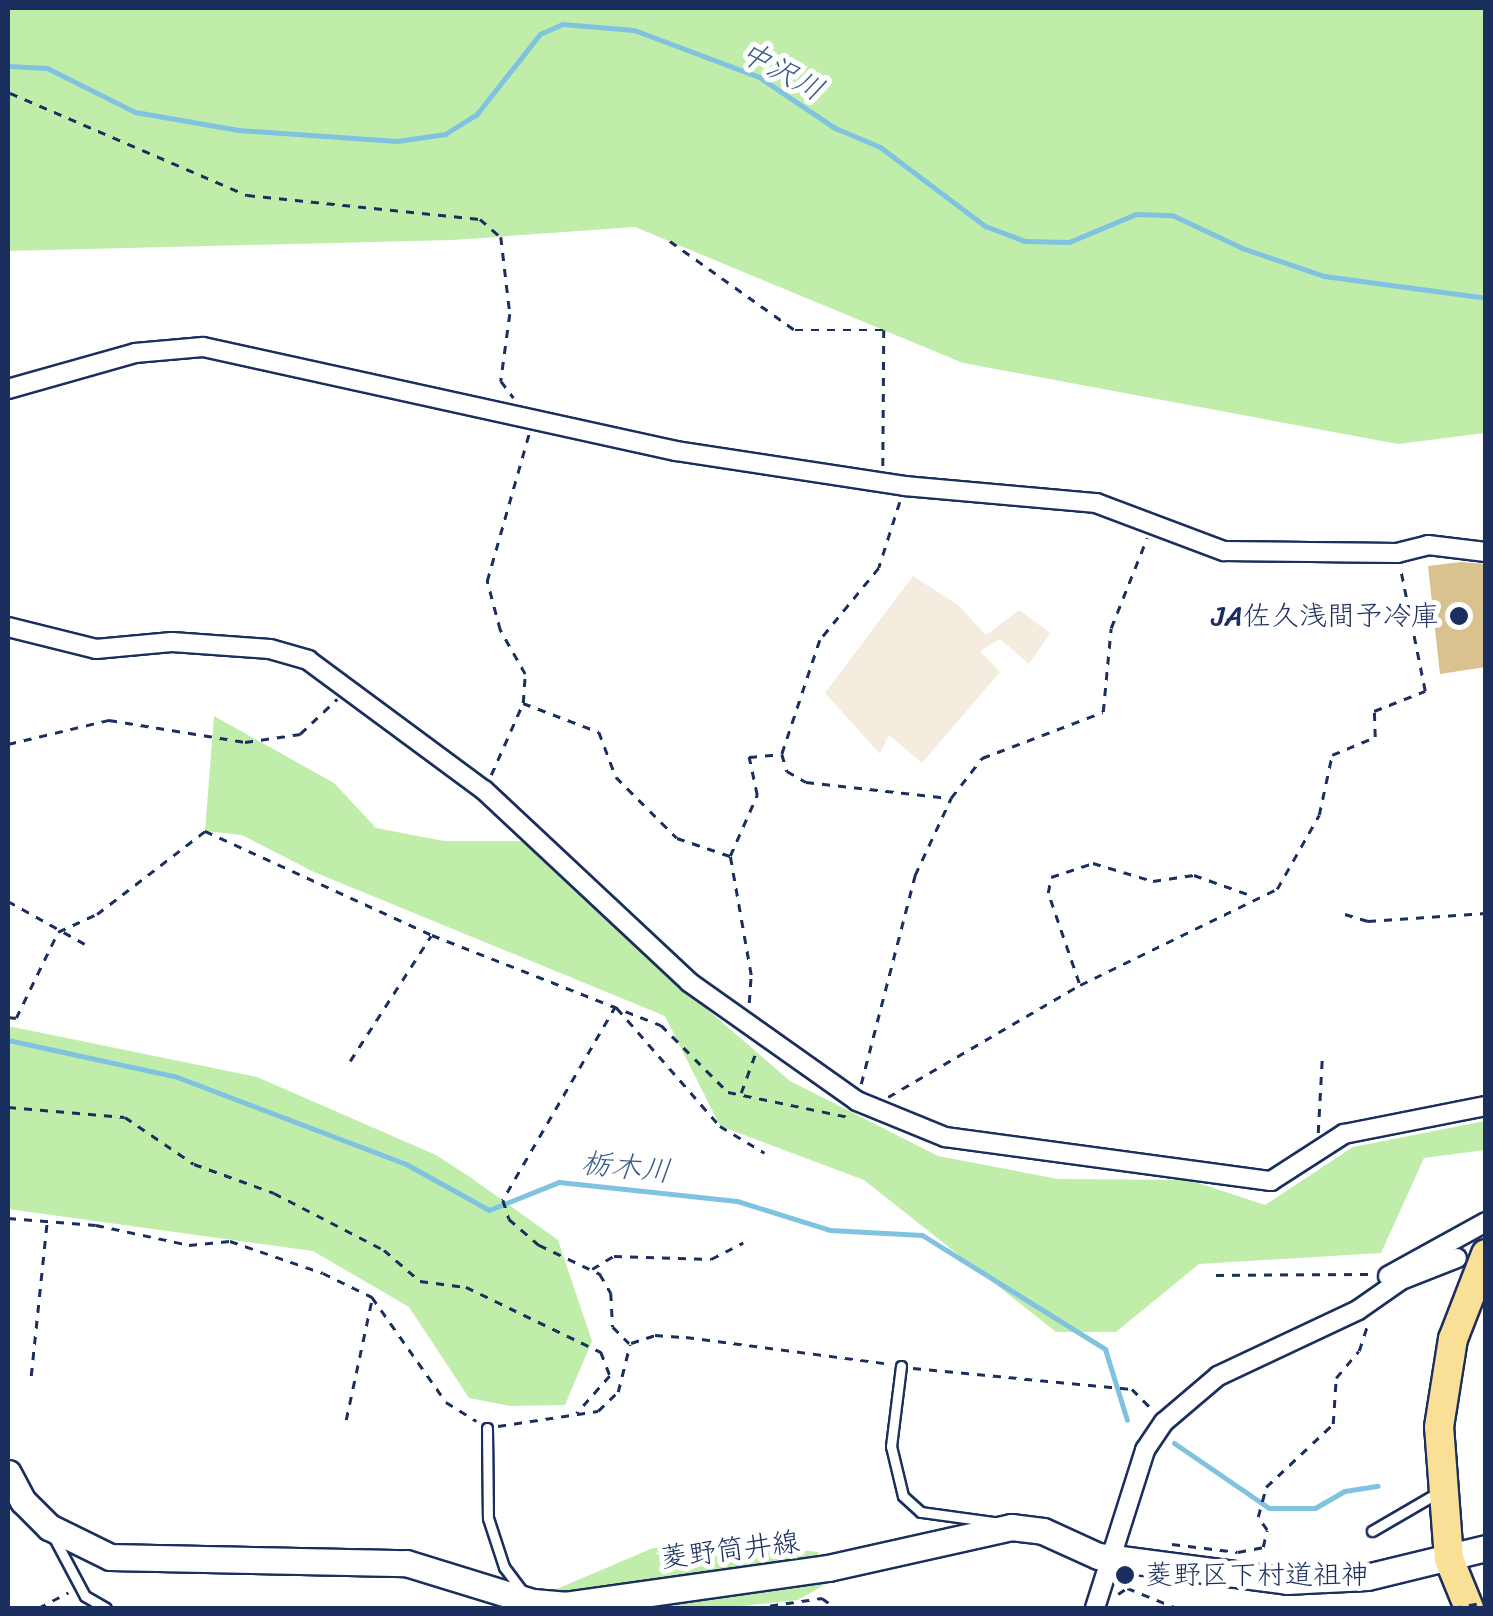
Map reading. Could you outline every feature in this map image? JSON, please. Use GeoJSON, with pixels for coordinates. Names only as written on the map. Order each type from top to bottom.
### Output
{"type":"FeatureCollection","features":[{"type":"Feature","properties":{"kind":"main road"},"geometry":{"type":"LineString","coordinates":[[1468,1608],[1449,1559],[1439,1492],[1444,1382],[1472,1276],[1486,1254]]}},
{"type":"Feature","properties":{"kind":"main road","name":"菱野筒井線"},"geometry":{"type":"LineString","coordinates":[[9,1481],[49,1527],[128,1560],[406,1563],[541,1605],[596,1603],[828,1568],[1010,1527],[1042,1531],[1116,1559],[1287,1581],[1367,1577],[1486,1548]]}},
{"type":"Feature","properties":{"kind":"street"},"geometry":{"type":"LineString","coordinates":[[8,389],[135,353],[203,348],[533,421],[905,486],[1096,503],[1151,527],[1224,551],[1397,552],[1428,545],[1486,552]]}},
{"type":"Feature","properties":{"kind":"street"},"geometry":{"type":"LineString","coordinates":[[8,627],[96,649],[172,642],[270,649],[308,660],[484,790],[689,982],[756,1028],[860,1109],[945,1137],[1270,1181],[1344,1134],[1486,1106]]}},
{"type":"Feature","properties":{"kind":"street"},"geometry":{"type":"LineString","coordinates":[[1358,1310],[1390,1274],[1486,1222]]}},
{"type":"Feature","properties":{"kind":"street"},"geometry":{"type":"LineString","coordinates":[[1102,1606],[1140,1465],[1164,1422],[1218,1376],[1457,1258]]}},
{"type":"Feature","properties":{"kind":"lane"},"geometry":{"type":"LineString","coordinates":[[901,1366],[891,1446],[903,1496],[921,1512],[990,1519],[1010,1527]]}},
{"type":"Feature","properties":{"kind":"lane"},"geometry":{"type":"LineString","coordinates":[[488,1428],[488,1518],[496,1547],[541,1605]]}},
{"type":"Feature","properties":{"kind":"lane"},"geometry":{"type":"LineString","coordinates":[[1372,1530],[1439,1492]]}},
{"type":"Feature","properties":{"kind":"lane"},"geometry":{"type":"LineString","coordinates":[[49,1527],[80,1587],[106,1608]]}},
{"type":"Feature","properties":{"kind":"path"},"geometry":{"type":"LineString","coordinates":[[10,93],[247,195],[480,219],[501,237],[510,314],[502,382],[533,421],[487,581],[500,630],[525,674],[524,704],[484,790]]}},
{"type":"Feature","properties":{"kind":"path"},"geometry":{"type":"LineString","coordinates":[[670,241],[795,330],[884,330],[883,482]]}},
{"type":"Feature","properties":{"kind":"path"},"geometry":{"type":"LineString","coordinates":[[905,486],[878,568],[820,640],[782,754],[786,771],[806,782],[951,798]]}},
{"type":"Feature","properties":{"kind":"path"},"geometry":{"type":"LineString","coordinates":[[860,1109],[914,875],[951,798],[982,758],[1103,712],[1111,628],[1151,527]]}},
{"type":"Feature","properties":{"kind":"path"},"geometry":{"type":"LineString","coordinates":[[8,1017],[16,1018],[58,932],[96,914],[206,830],[432,935],[661,1025],[728,1092],[860,1109],[1080,985],[1254,896],[1277,889],[1319,815],[1332,755],[1375,737],[1374,710],[1425,691],[1397,552]]}},
{"type":"Feature","properties":{"kind":"path"},"geometry":{"type":"LineString","coordinates":[[8,744],[108,720],[245,742],[300,734],[348,688]]}},
{"type":"Feature","properties":{"kind":"path"},"geometry":{"type":"LineString","coordinates":[[524,704],[599,732],[616,777],[677,838],[730,856]]}},
{"type":"Feature","properties":{"kind":"path"},"geometry":{"type":"LineString","coordinates":[[740,1094],[756,1028],[730,856],[757,795],[749,757],[782,754]]}},
{"type":"Feature","properties":{"kind":"path"},"geometry":{"type":"LineString","coordinates":[[1080,985],[1048,893],[1051,877],[1093,863],[1153,881],[1194,875],[1254,896]]}},
{"type":"Feature","properties":{"kind":"path"},"geometry":{"type":"LineString","coordinates":[[8,900],[85,944]]}},
{"type":"Feature","properties":{"kind":"path"},"geometry":{"type":"LineString","coordinates":[[1346,914],[1368,921],[1486,913]]}},
{"type":"Feature","properties":{"kind":"path"},"geometry":{"type":"LineString","coordinates":[[350,1061],[432,935]]}},
{"type":"Feature","properties":{"kind":"path"},"geometry":{"type":"LineString","coordinates":[[616,1006],[720,1126],[765,1153]]}},
{"type":"Feature","properties":{"kind":"path"},"geometry":{"type":"LineString","coordinates":[[616,1006],[503,1200],[510,1220],[538,1244],[592,1270],[611,1293],[613,1328],[630,1344]]}},
{"type":"Feature","properties":{"kind":"path"},"geometry":{"type":"LineString","coordinates":[[1322,1060],[1317,1139],[1329,1147]]}},
{"type":"Feature","properties":{"kind":"path"},"geometry":{"type":"LineString","coordinates":[[8,1107],[124,1117],[194,1164],[274,1193],[384,1250],[420,1281],[466,1286],[601,1352],[610,1376],[576,1414]]}},
{"type":"Feature","properties":{"kind":"path"},"geometry":{"type":"LineString","coordinates":[[8,1218],[48,1220],[189,1245],[249,1245],[372,1298],[446,1402],[488,1428],[598,1411],[618,1392],[630,1344]]}},
{"type":"Feature","properties":{"kind":"path"},"geometry":{"type":"LineString","coordinates":[[31,1376],[48,1220]]}},
{"type":"Feature","properties":{"kind":"path"},"geometry":{"type":"LineString","coordinates":[[592,1270],[614,1256],[712,1259],[743,1244]]}},
{"type":"Feature","properties":{"kind":"path"},"geometry":{"type":"LineString","coordinates":[[1216,1275],[1390,1274]]}},
{"type":"Feature","properties":{"kind":"path"},"geometry":{"type":"LineString","coordinates":[[1156,1546],[1201,1544],[1238,1552],[1263,1547],[1267,1530],[1258,1517],[1266,1487],[1333,1424],[1336,1378],[1359,1351],[1377,1296]]}},
{"type":"Feature","properties":{"kind":"path"},"geometry":{"type":"LineString","coordinates":[[346,1420],[372,1298]]}},
{"type":"Feature","properties":{"kind":"path"},"geometry":{"type":"LineString","coordinates":[[630,1344],[655,1335],[686,1337],[1110,1391],[1132,1389],[1164,1422]]}},
{"type":"Feature","properties":{"kind":"path"},"geometry":{"type":"LineString","coordinates":[[38,1608],[80,1587]]}},
{"type":"Feature","properties":{"kind":"path"},"geometry":{"type":"LineString","coordinates":[[1102,1606],[1127,1588],[1177,1608]]}},
{"type":"Feature","properties":{"kind":"path"},"geometry":{"type":"LineString","coordinates":[[754,1608],[822,1598],[836,1608]]}},
{"type":"Feature","properties":{"kind":"path"},"geometry":{"type":"LineString","coordinates":[[1453,1608],[1486,1602]]}},
{"type":"Feature","properties":{"kind":"shaded area"},"geometry":{"type":"Polygon","coordinates":[[[913,576],[958,605],[986,635],[1019,610],[1050,633],[1029,664],[1000,639],[980,651],[1000,672],[922,763],[889,735],[880,754],[825,693],[913,576]]]}},
{"type":"Feature","properties":{"kind":"green space"},"geometry":{"type":"Polygon","coordinates":[[[8,8],[1485,8],[1485,433],[1398,444],[963,363],[635,227],[452,240],[8,251],[8,8]]]}},
{"type":"Feature","properties":{"kind":"green space"},"geometry":{"type":"Polygon","coordinates":[[[214,716],[334,783],[376,828],[444,841],[554,841],[657,966],[790,1081],[938,1156],[1058,1179],[1189,1180],[1265,1205],[1353,1147],[1485,1121],[1485,1150],[1424,1158],[1381,1253],[1199,1264],[1116,1332],[1056,1332],[864,1180],[720,1126],[665,1016],[314,872],[242,835],[205,831],[214,716]]]}},
{"type":"Feature","properties":{"kind":"green space"},"geometry":{"type":"Polygon","coordinates":[[[8,1026],[257,1077],[436,1155],[470,1177],[558,1240],[592,1341],[565,1405],[510,1406],[469,1398],[409,1307],[313,1251],[8,1209],[8,1026]]]}},
{"type":"Feature","properties":{"kind":"green space"},"geometry":{"type":"Polygon","coordinates":[[[745,1544],[818,1552],[831,1581],[798,1600],[723,1608],[540,1608],[552,1591],[653,1548],[745,1544]]]}},
{"type":"Feature","properties":{"kind":"building","name":"JA佐久浅間予冷庫"},"geometry":{"type":"Polygon","coordinates":[[[1486,564],[1486,667],[1440,674],[1428,566],[1486,564]]]}},
{"type":"Feature","properties":{"kind":"waterway","name":"中沢川"},"geometry":{"type":"LineString","coordinates":[[8,66],[47,68],[135,112],[238,130],[397,141],[445,134],[476,115],[540,34],[562,24],[634,30],[759,77],[835,128],[880,147],[985,226],[1025,241],[1069,242],[1136,214],[1172,215],[1242,248],[1324,276],[1486,298]]}},
{"type":"Feature","properties":{"kind":"waterway","name":"栃木川"},"geometry":{"type":"LineString","coordinates":[[8,1040],[177,1077],[406,1164],[489,1210],[559,1182],[737,1201],[830,1230],[922,1235],[1105,1349],[1127,1420]]}},
{"type":"Feature","properties":{"kind":"waterway","name":"栃木川"},"geometry":{"type":"LineString","coordinates":[[1174,1443],[1269,1508],[1315,1508],[1345,1491],[1378,1486]]}},
{"type":"Feature","properties":{"kind":"place","name":"JA佐久浅間予冷庫"},"geometry":{"type":"Point","coordinates":[1459,616]}},
{"type":"Feature","properties":{"kind":"place","name":"菱野区下村道祖神"},"geometry":{"type":"Point","coordinates":[1125,1575]}}]}
